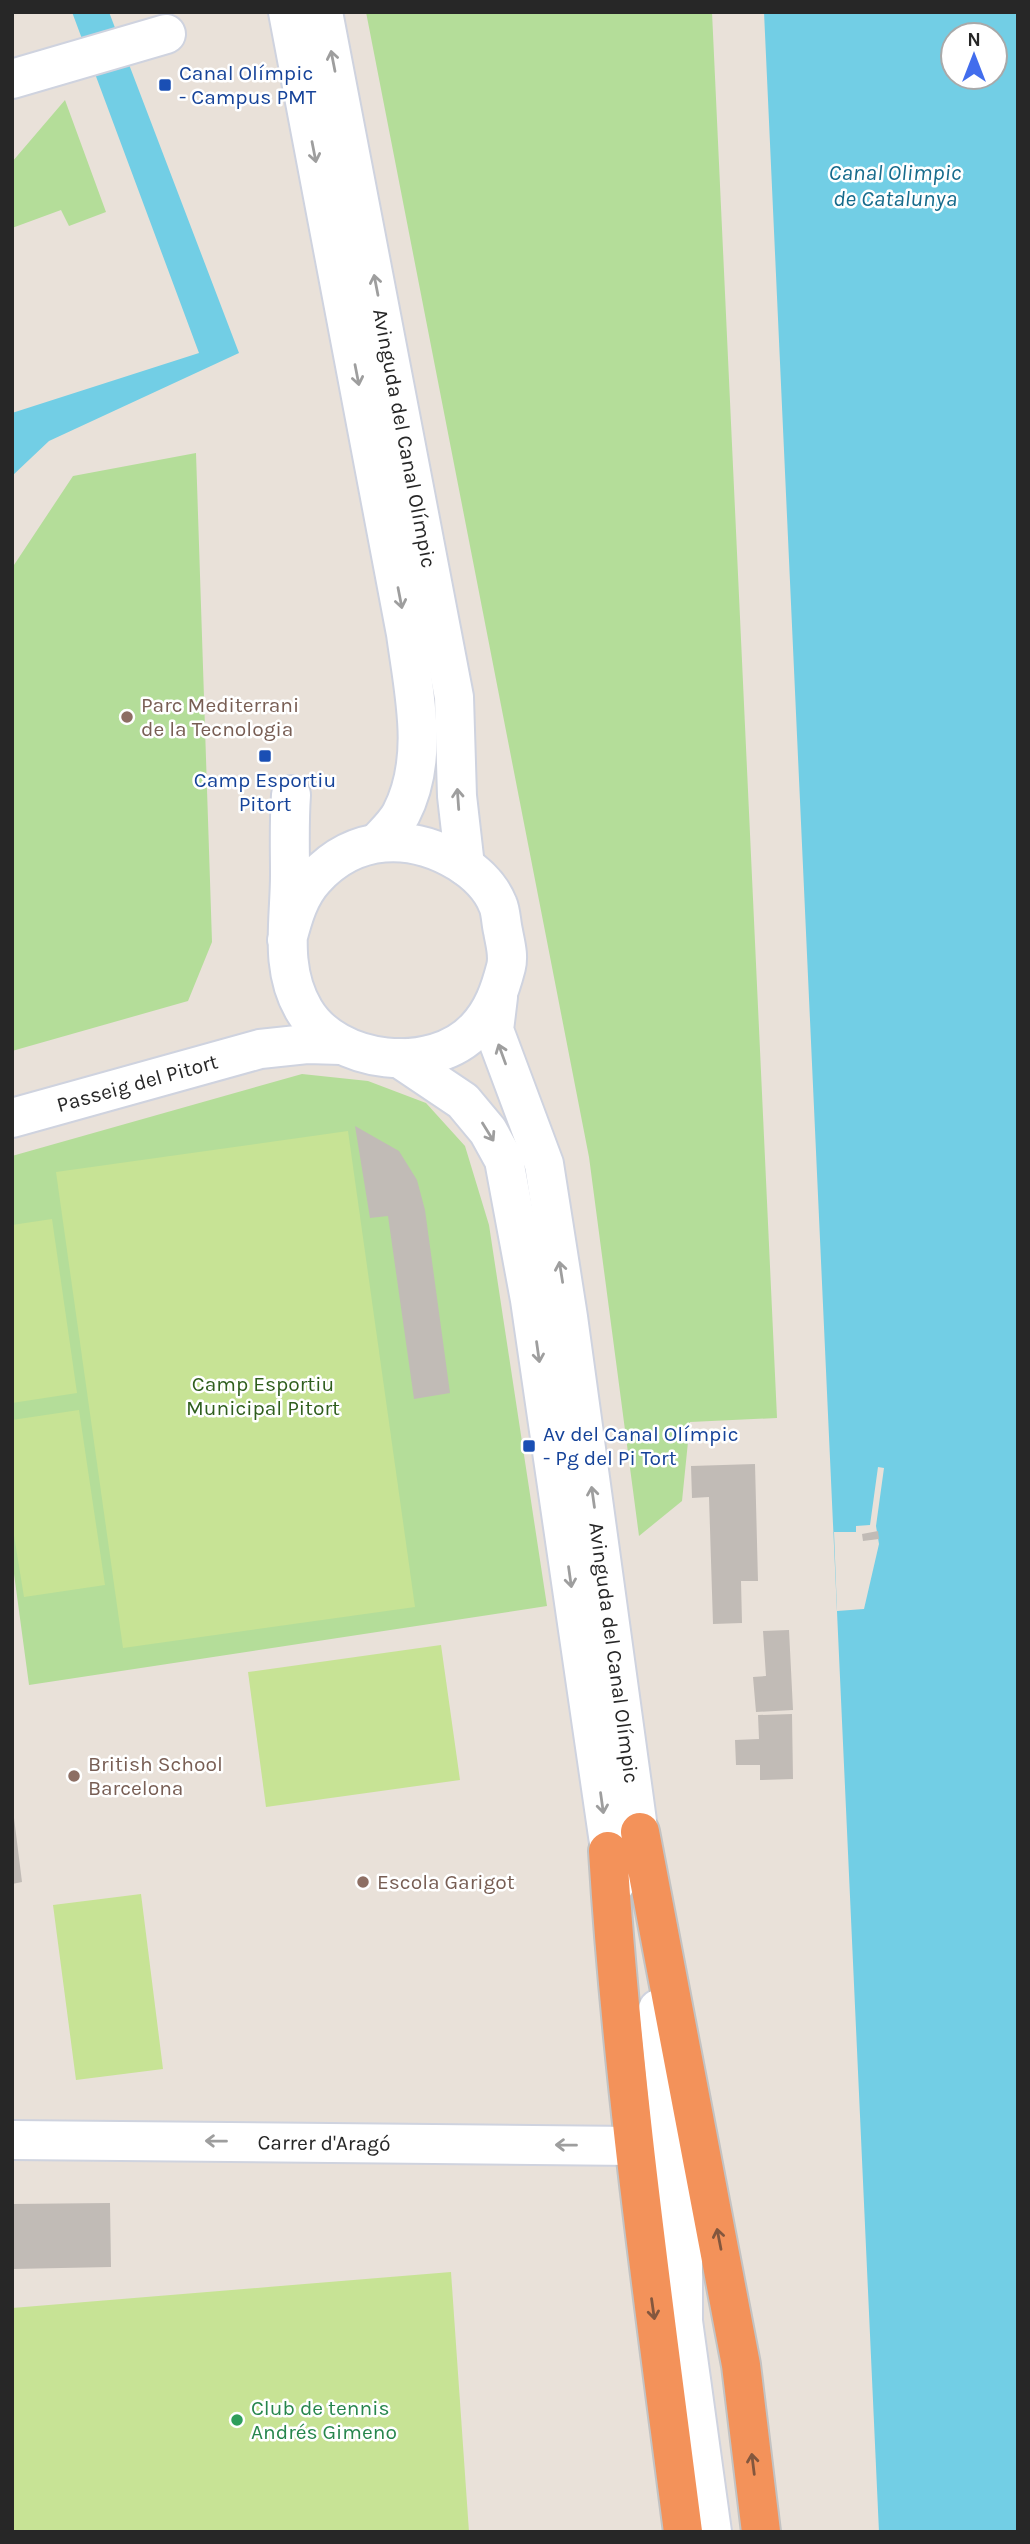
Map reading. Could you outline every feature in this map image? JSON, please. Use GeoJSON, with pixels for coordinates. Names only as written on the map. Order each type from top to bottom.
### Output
{"type":"FeatureCollection","features":[{"type":"Feature","properties":{"kind":"highway"},"geometry":{"type":"LineString","coordinates":[[624,1841],[616,1979],[646,2261],[683,2532]]}},
{"type":"Feature","properties":{"kind":"highway"},"geometry":{"type":"LineString","coordinates":[[624,1841],[741,2365],[761,2532]]}},
{"type":"Feature","properties":{"kind":"street","name":"Avinguda del Canal Olímpic"},"geometry":{"type":"LineString","coordinates":[[288,12],[404,621],[419,726],[411,792],[400,816],[363,848]]}},
{"type":"Feature","properties":{"kind":"street","name":"Avinguda del Canal Olímpic"},"geometry":{"type":"LineString","coordinates":[[323,12],[454,697],[458,752],[457,796],[466,866]]}},
{"type":"Feature","properties":{"kind":"street"},"geometry":{"type":"LineString","coordinates":[[12,79],[154,37]]}},
{"type":"Feature","properties":{"kind":"street"},"geometry":{"type":"LineString","coordinates":[[287,940],[297,905],[313,879],[333,861],[363,848],[390,841],[435,847],[475,873],[498,905],[508,958],[498,997],[476,1029],[457,1044],[432,1055],[399,1058],[369,1055],[341,1045],[324,1034],[304,1011],[290,978],[287,940],[291,795],[313,842],[329,850],[363,848]]}},
{"type":"Feature","properties":{"kind":"street"},"geometry":{"type":"LineString","coordinates":[[260,1049],[283,1027],[295,989]]}},
{"type":"Feature","properties":{"kind":"street","name":"Avinguda del Canal Olímpic"},"geometry":{"type":"LineString","coordinates":[[498,997],[494,1030],[544,1164],[624,1841]]}},
{"type":"Feature","properties":{"kind":"street","name":"Passeig del Pitort"},"geometry":{"type":"LineString","coordinates":[[12,1118],[260,1049],[307,1044],[341,1045]]}},
{"type":"Feature","properties":{"kind":"street","name":"Avinguda del Canal Olímpic"},"geometry":{"type":"LineString","coordinates":[[399,1058],[463,1101],[488,1131],[504,1160],[624,1841],[674,2154],[683,2256],[683,2321],[712,2532]]}},
{"type":"Feature","properties":{"kind":"street","name":"Carrer d'Aragó"},"geometry":{"type":"LineString","coordinates":[[12,2140],[635,2146]]}},
{"type":"Feature","properties":{"kind":"green space"},"geometry":{"type":"Polygon","coordinates":[[[366,12],[712,12],[777,1418],[690,1422],[682,1501],[639,1536],[589,1157],[366,12]]]}},
{"type":"Feature","properties":{"kind":"green space"},"geometry":{"type":"Polygon","coordinates":[[[65,100],[106,212],[69,226],[61,210],[12,228],[12,162],[65,100]]]}},
{"type":"Feature","properties":{"kind":"green space"},"geometry":{"type":"Polygon","coordinates":[[[196,453],[212,942],[188,1001],[12,1051],[12,568],[73,476],[196,453]]]}},
{"type":"Feature","properties":{"kind":"green space","name":"Camp Esportiu Municipal Pitort"},"geometry":{"type":"Polygon","coordinates":[[[302,1074],[368,1081],[426,1103],[465,1146],[489,1225],[547,1606],[29,1685],[12,1559],[12,1156],[302,1074]]]}},
{"type":"Feature","properties":{"kind":"green space"},"geometry":{"type":"Polygon","coordinates":[[[348,1131],[415,1607],[123,1648],[56,1172],[348,1131]]]}},
{"type":"Feature","properties":{"kind":"green space"},"geometry":{"type":"Polygon","coordinates":[[[52,1219],[77,1393],[12,1403],[12,1225],[52,1219]]]}},
{"type":"Feature","properties":{"kind":"green space"},"geometry":{"type":"Polygon","coordinates":[[[79,1410],[105,1585],[24,1597],[12,1523],[12,1420],[79,1410]]]}},
{"type":"Feature","properties":{"kind":"green space"},"geometry":{"type":"Polygon","coordinates":[[[441,1645],[460,1780],[266,1807],[248,1672],[441,1645]]]}},
{"type":"Feature","properties":{"kind":"green space"},"geometry":{"type":"Polygon","coordinates":[[[141,1894],[163,2069],[76,2080],[53,1905],[141,1894]]]}},
{"type":"Feature","properties":{"kind":"green space","name":"Club de tennis Andrés Gimeno"},"geometry":{"type":"Polygon","coordinates":[[[451,2272],[469,2532],[12,2532],[12,2308],[451,2272]]]}},
{"type":"Feature","properties":{"kind":"water"},"geometry":{"type":"Polygon","coordinates":[[[72,12],[109,12],[239,353],[49,441],[12,476],[12,413],[199,353],[72,12]]]}},
{"type":"Feature","properties":{"kind":"water","name":"Canal Olimpic de Catalunya"},"geometry":{"type":"Polygon","coordinates":[[[764,12],[1018,12],[1018,2532],[879,2532],[764,12]]]}},
{"type":"Feature","properties":{"kind":"pier"},"geometry":{"type":"Polygon","coordinates":[[[878,1467],[884,1468],[876,1526],[879,1544],[864,1609],[837,1611],[834,1532],[856,1532],[856,1526],[870,1525],[878,1467]]]}},
{"type":"Feature","properties":{"kind":"building"},"geometry":{"type":"Polygon","coordinates":[[[355,1126],[399,1151],[417,1180],[425,1210],[450,1393],[414,1399],[388,1216],[370,1218],[355,1126]]]}},
{"type":"Feature","properties":{"kind":"building"},"geometry":{"type":"Polygon","coordinates":[[[755,1464],[758,1581],[741,1581],[742,1623],[713,1624],[709,1497],[692,1498],[691,1466],[755,1464]]]}},
{"type":"Feature","properties":{"kind":"building"},"geometry":{"type":"Polygon","coordinates":[[[878,1531],[879,1539],[863,1541],[862,1534],[878,1531]]]}},
{"type":"Feature","properties":{"kind":"building"},"geometry":{"type":"Polygon","coordinates":[[[789,1630],[793,1710],[756,1712],[753,1677],[766,1676],[763,1631],[789,1630]]]}},
{"type":"Feature","properties":{"kind":"building"},"geometry":{"type":"Polygon","coordinates":[[[792,1714],[793,1779],[760,1780],[760,1765],[736,1765],[735,1740],[759,1739],[758,1715],[792,1714]]]}},
{"type":"Feature","properties":{"kind":"building"},"geometry":{"type":"Polygon","coordinates":[[[14,1818],[22,1882],[12,1884],[12,1819],[14,1818]]]}},
{"type":"Feature","properties":{"kind":"building"},"geometry":{"type":"Polygon","coordinates":[[[110,2203],[111,2267],[12,2269],[12,2204],[110,2203]]]}},
{"type":"Feature","properties":{"kind":"place","name":"Canal Olímpic - Campus PMT"},"geometry":{"type":"Point","coordinates":[165,85]}},
{"type":"Feature","properties":{"kind":"place","name":"Parc Mediterrani de la Tecnologia"},"geometry":{"type":"Point","coordinates":[127,717]}},
{"type":"Feature","properties":{"kind":"place","name":"Camp Esportiu Pitort"},"geometry":{"type":"Point","coordinates":[265,756]}},
{"type":"Feature","properties":{"kind":"place","name":"Av del Canal Olímpic - Pg del Pi Tort"},"geometry":{"type":"Point","coordinates":[529,1446]}},
{"type":"Feature","properties":{"kind":"place","name":"British School Barcelona"},"geometry":{"type":"Point","coordinates":[74,1776]}},
{"type":"Feature","properties":{"kind":"place","name":"Escola Garigot"},"geometry":{"type":"Point","coordinates":[363,1882]}},
{"type":"Feature","properties":{"kind":"place","name":"Club de tennis Andrés Gimeno"},"geometry":{"type":"Point","coordinates":[237,2420]}}]}
